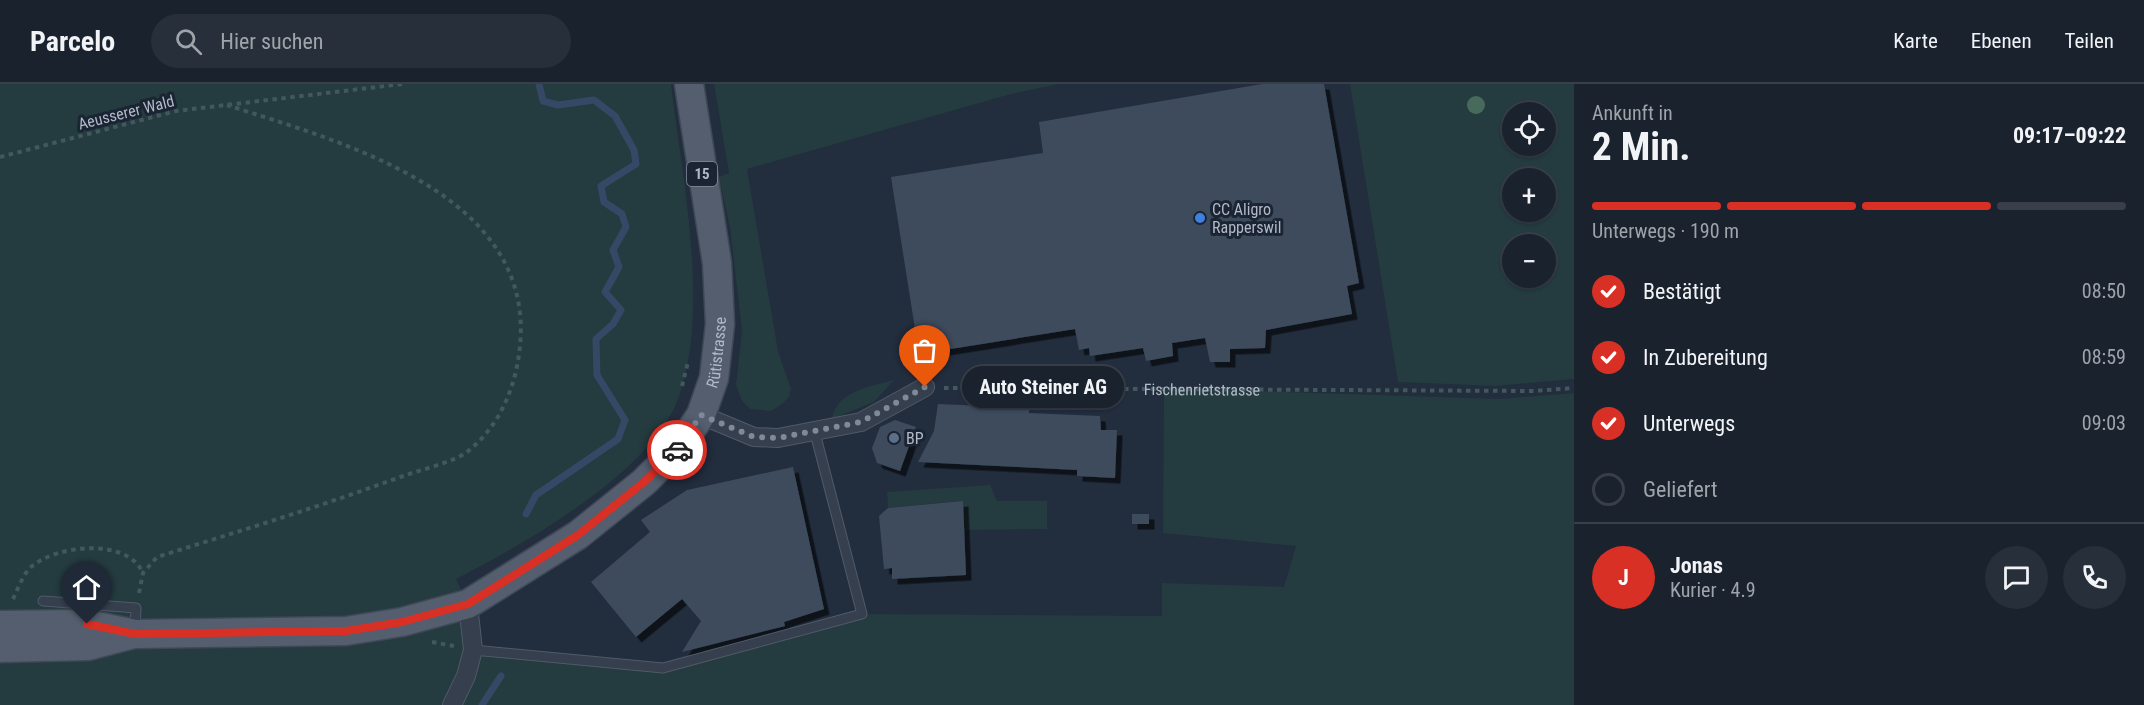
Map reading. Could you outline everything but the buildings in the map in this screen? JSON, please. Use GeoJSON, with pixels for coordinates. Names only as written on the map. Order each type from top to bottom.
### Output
{"type":"FeatureCollection","features":[{"type":"Feature","properties":{"kind":"main road","name":"Rütistrasse"},"geometry":{"type":"LineString","coordinates":[[0,625],[135,621],[346,631],[402,622],[468,604],[578,535],[644,482],[680,446],[701,415],[714,378],[720,324],[717,264],[689,84]]}},
{"type":"Feature","properties":{"kind":"main road","name":"Rütistrasse"},"geometry":{"type":"LineString","coordinates":[[0,648],[88,646],[135,621]]}},
{"type":"Feature","properties":{"kind":"street"},"geometry":{"type":"LineString","coordinates":[[701,415],[754,437],[778,438],[815,433],[861,422],[925,387]]}},
{"type":"Feature","properties":{"kind":"street"},"geometry":{"type":"LineString","coordinates":[[452,705],[466,676],[473,650],[468,604]]}},
{"type":"Feature","properties":{"kind":"lane"},"geometry":{"type":"LineString","coordinates":[[473,650],[663,668],[862,614],[815,433]]}},
{"type":"Feature","properties":{"kind":"lane"},"geometry":{"type":"LineString","coordinates":[[44,601],[135,621]]}},
{"type":"Feature","properties":{"kind":"path","name":"Aeusserer Wald"},"geometry":{"type":"LineString","coordinates":[[0,157],[176,111],[402,84]]}},
{"type":"Feature","properties":{"kind":"path"},"geometry":{"type":"LineString","coordinates":[[135,621],[143,573],[157,557],[339,500],[466,453],[497,420],[518,375],[521,334],[519,293],[503,258],[480,229],[443,197],[396,167],[352,146],[227,105]]}},
{"type":"Feature","properties":{"kind":"path"},"geometry":{"type":"LineString","coordinates":[[681,389],[690,355]]}},
{"type":"Feature","properties":{"kind":"path","name":"Fischenrietstrasse"},"geometry":{"type":"LineString","coordinates":[[925,387],[1534,391],[1574,388]]}},
{"type":"Feature","properties":{"kind":"path"},"geometry":{"type":"LineString","coordinates":[[13,600],[30,568],[51,556],[65,552],[117,551],[134,559],[143,573]]}},
{"type":"Feature","properties":{"kind":"path"},"geometry":{"type":"LineString","coordinates":[[427,640],[473,650]]}},
{"type":"Feature","properties":{"kind":"green space"},"geometry":{"type":"Polygon","coordinates":[[[0,84],[671,84],[687,201],[693,285],[688,364],[678,399],[663,427],[641,453],[614,479],[582,504],[516,547],[456,579],[468,604],[474,650],[663,668],[862,614],[1162,616],[1162,583],[1284,587],[1296,546],[1163,533],[1164,388],[1499,399],[1574,393],[1574,705],[0,705],[0,84]]]}},
{"type":"Feature","properties":{"kind":"green space"},"geometry":{"type":"Polygon","coordinates":[[[714,84],[1059,84],[1011,94],[747,169],[778,351],[791,389],[789,397],[771,411],[750,409],[742,401],[736,385],[742,330],[730,228],[719,177],[729,173],[714,84]]]}},
{"type":"Feature","properties":{"kind":"green space"},"geometry":{"type":"Polygon","coordinates":[[[1350,84],[1574,84],[1574,379],[1495,386],[1398,382],[1350,84]]]}},
{"type":"Feature","properties":{"kind":"green space"},"geometry":{"type":"Polygon","coordinates":[[[894,380],[874,402],[832,419],[840,402],[848,396],[856,391],[894,380]]]}},
{"type":"Feature","properties":{"kind":"green space"},"geometry":{"type":"Polygon","coordinates":[[[990,485],[997,501],[1047,501],[1047,529],[964,530],[962,501],[888,508],[887,492],[990,485]]]}},
{"type":"Feature","properties":{"kind":"waterway"},"geometry":{"type":"LineString","coordinates":[[526,514],[536,495],[618,439],[625,420],[597,375],[596,339],[613,324],[621,310],[605,292],[619,267],[613,250],[626,227],[622,214],[604,202],[601,186],[636,164],[634,150],[615,116],[594,100],[558,105],[543,101],[539,84]]}},
{"type":"Feature","properties":{"kind":"waterway"},"geometry":{"type":"LineString","coordinates":[[482,705],[501,676]]}},
{"type":"Feature","properties":{"kind":"way so far"},"geometry":{"type":"LineString","coordinates":[[677,450],[701,415],[754,437],[778,438],[815,433],[861,422],[925,387]]}},
{"type":"Feature","properties":{"kind":"place","name":"CC Aligro Rapperswil"},"geometry":{"type":"Point","coordinates":[1200,218]}},
{"type":"Feature","properties":{"kind":"place","name":"Auto Steiner AG"},"geometry":{"type":"Point","coordinates":[925,387]}},
{"type":"Feature","properties":{"kind":"place","name":"BP"},"geometry":{"type":"Point","coordinates":[894,438]}},
{"type":"Feature","properties":{"kind":"route"},"geometry":{"type":"LineString","coordinates":[[87,624],[135,634],[346,631],[402,622],[468,604],[578,535],[644,482],[677,450]]}}]}
